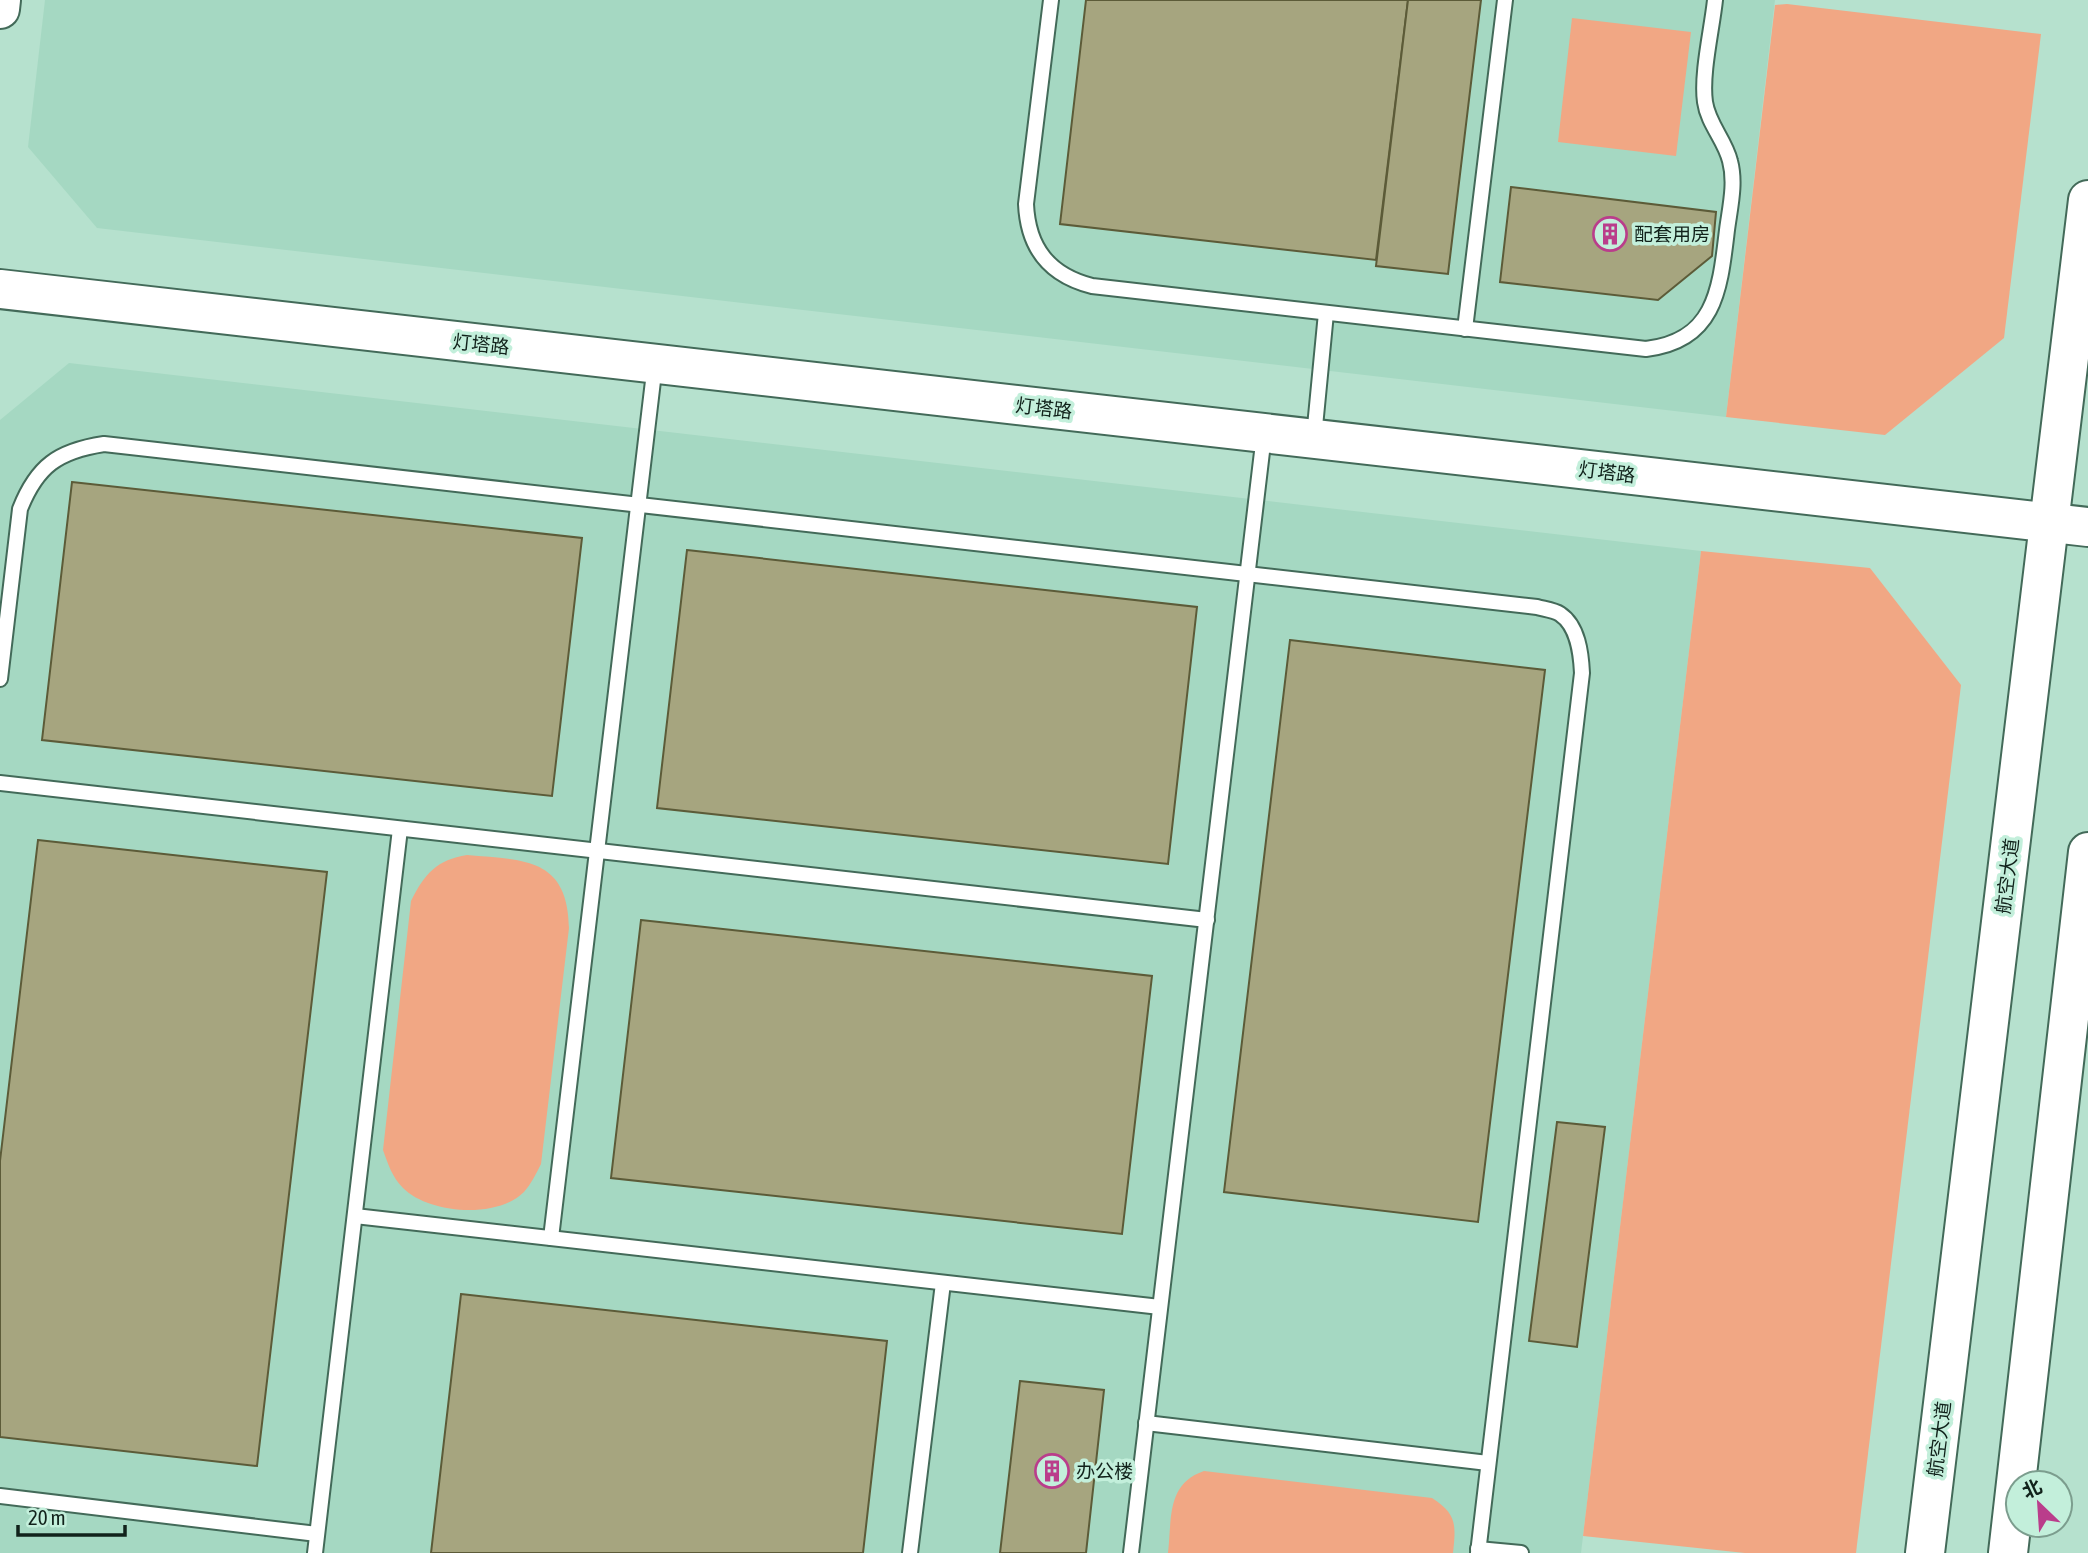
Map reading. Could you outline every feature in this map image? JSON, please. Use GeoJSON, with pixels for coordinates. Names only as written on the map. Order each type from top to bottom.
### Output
{"type":"FeatureCollection","features":[{"type":"Feature","properties":{"kind":"main road"},"geometry":{"type":"LineString","coordinates":[[0,9],[1,0]]}},
{"type":"Feature","properties":{"kind":"main road","name":"航空大道"},"geometry":{"type":"LineString","coordinates":[[1925,1553],[2088,200]]}},
{"type":"Feature","properties":{"kind":"main road","name":"灯塔路"},"geometry":{"type":"LineString","coordinates":[[0,289],[2088,527]]}},
{"type":"Feature","properties":{"kind":"main road"},"geometry":{"type":"LineString","coordinates":[[2008,1553],[2088,852]]}},
{"type":"Feature","properties":{"kind":"lane"},"geometry":{"type":"LineString","coordinates":[[1051,0],[1026,204],[1027,222],[1032,238],[1047,262],[1076,282],[1646,349],[1674,342],[1699,325],[1714,303],[1721,278],[1733,186],[1730,160],[1705,102],[1715,0]]}},
{"type":"Feature","properties":{"kind":"lane"},"geometry":{"type":"LineString","coordinates":[[1465,329],[1505,0]]}},
{"type":"Feature","properties":{"kind":"lane"},"geometry":{"type":"LineString","coordinates":[[1314,439],[1326,313]]}},
{"type":"Feature","properties":{"kind":"lane"},"geometry":{"type":"LineString","coordinates":[[551,1238],[655,363]]}},
{"type":"Feature","properties":{"kind":"lane"},"geometry":{"type":"LineString","coordinates":[[1131,1553],[1265,433]]}},
{"type":"Feature","properties":{"kind":"lane"},"geometry":{"type":"LineString","coordinates":[[0,678],[20,509],[29,486],[42,470],[58,457],[79,448],[104,444],[1537,607],[1560,614],[1573,630],[1580,651],[1582,673],[1478,1551],[1521,1553]]}},
{"type":"Feature","properties":{"kind":"lane"},"geometry":{"type":"LineString","coordinates":[[0,783],[1206,920]]}},
{"type":"Feature","properties":{"kind":"lane"},"geometry":{"type":"LineString","coordinates":[[315,1553],[400,829]]}},
{"type":"Feature","properties":{"kind":"lane"},"geometry":{"type":"LineString","coordinates":[[355,1216],[1160,1307]]}},
{"type":"Feature","properties":{"kind":"lane"},"geometry":{"type":"LineString","coordinates":[[910,1553],[943,1283]]}},
{"type":"Feature","properties":{"kind":"lane"},"geometry":{"type":"LineString","coordinates":[[1146,1423],[1488,1463]]}},
{"type":"Feature","properties":{"kind":"lane"},"geometry":{"type":"LineString","coordinates":[[0,1496],[317,1534]]}},
{"type":"Feature","properties":{"kind":"shaded area"},"geometry":{"type":"Polygon","coordinates":[[[45,0],[1775,0],[1726,417],[97,228],[28,147],[45,0]]]}},
{"type":"Feature","properties":{"kind":"shaded area"},"geometry":{"type":"Polygon","coordinates":[[[1787,4],[2041,34],[2004,338],[1885,435],[1726,417],[1775,5],[1787,4]]]}},
{"type":"Feature","properties":{"kind":"shaded area"},"geometry":{"type":"Polygon","coordinates":[[[1572,18],[1691,32],[1676,156],[1558,142],[1572,18]]]}},
{"type":"Feature","properties":{"kind":"shaded area"},"geometry":{"type":"Polygon","coordinates":[[[69,363],[1701,551],[1581,1553],[0,1553],[0,420],[69,363]]]}},
{"type":"Feature","properties":{"kind":"shaded area"},"geometry":{"type":"Polygon","coordinates":[[[1701,551],[1870,568],[1961,685],[1856,1553],[1745,1553],[1583,1536],[1701,551]]]}},
{"type":"Feature","properties":{"kind":"shaded area"},"geometry":{"type":"Polygon","coordinates":[[[467,855],[524,862],[551,875],[561,887],[567,905],[569,928],[541,1164],[527,1189],[512,1201],[481,1209],[463,1210],[429,1203],[403,1188],[391,1170],[383,1150],[411,901],[433,869],[448,860],[467,855]]]}},
{"type":"Feature","properties":{"kind":"shaded area"},"geometry":{"type":"Polygon","coordinates":[[[1204,1471],[1432,1498],[1446,1509],[1453,1521],[1453,1553],[1168,1553],[1171,1516],[1177,1494],[1192,1477],[1204,1471]]]}},
{"type":"Feature","properties":{"kind":"building"},"geometry":{"type":"Polygon","coordinates":[[[1086,0],[1408,0],[1376,260],[1060,224],[1086,0]]]}},
{"type":"Feature","properties":{"kind":"building"},"geometry":{"type":"Polygon","coordinates":[[[1408,0],[1481,0],[1448,274],[1376,266],[1408,0]]]}},
{"type":"Feature","properties":{"kind":"building","name":"配套用房"},"geometry":{"type":"Polygon","coordinates":[[[1511,187],[1716,212],[1712,256],[1658,300],[1500,282],[1511,187]]]}},
{"type":"Feature","properties":{"kind":"building"},"geometry":{"type":"Polygon","coordinates":[[[72,482],[582,538],[552,796],[42,740],[72,482]]]}},
{"type":"Feature","properties":{"kind":"building"},"geometry":{"type":"Polygon","coordinates":[[[687,550],[1197,607],[1168,864],[657,808],[687,550]]]}},
{"type":"Feature","properties":{"kind":"building"},"geometry":{"type":"Polygon","coordinates":[[[1290,640],[1545,670],[1478,1222],[1224,1192],[1290,640]]]}},
{"type":"Feature","properties":{"kind":"building"},"geometry":{"type":"Polygon","coordinates":[[[38,840],[327,872],[257,1466],[0,1437],[0,1161],[38,840]]]}},
{"type":"Feature","properties":{"kind":"building"},"geometry":{"type":"Polygon","coordinates":[[[641,920],[1152,976],[1122,1234],[611,1178],[641,920]]]}},
{"type":"Feature","properties":{"kind":"building"},"geometry":{"type":"Polygon","coordinates":[[[1557,1122],[1605,1127],[1577,1347],[1529,1341],[1557,1122]]]}},
{"type":"Feature","properties":{"kind":"building"},"geometry":{"type":"Polygon","coordinates":[[[461,1294],[887,1341],[863,1553],[431,1553],[461,1294]]]}},
{"type":"Feature","properties":{"kind":"building","name":"办公楼"},"geometry":{"type":"Polygon","coordinates":[[[1020,1381],[1104,1390],[1086,1553],[1000,1553],[1020,1381]]]}},
{"type":"Feature","properties":{"kind":"place","name":"配套用房"},"geometry":{"type":"Point","coordinates":[1610,234]}},
{"type":"Feature","properties":{"kind":"place","name":"办公楼"},"geometry":{"type":"Point","coordinates":[1052,1471]}}]}
